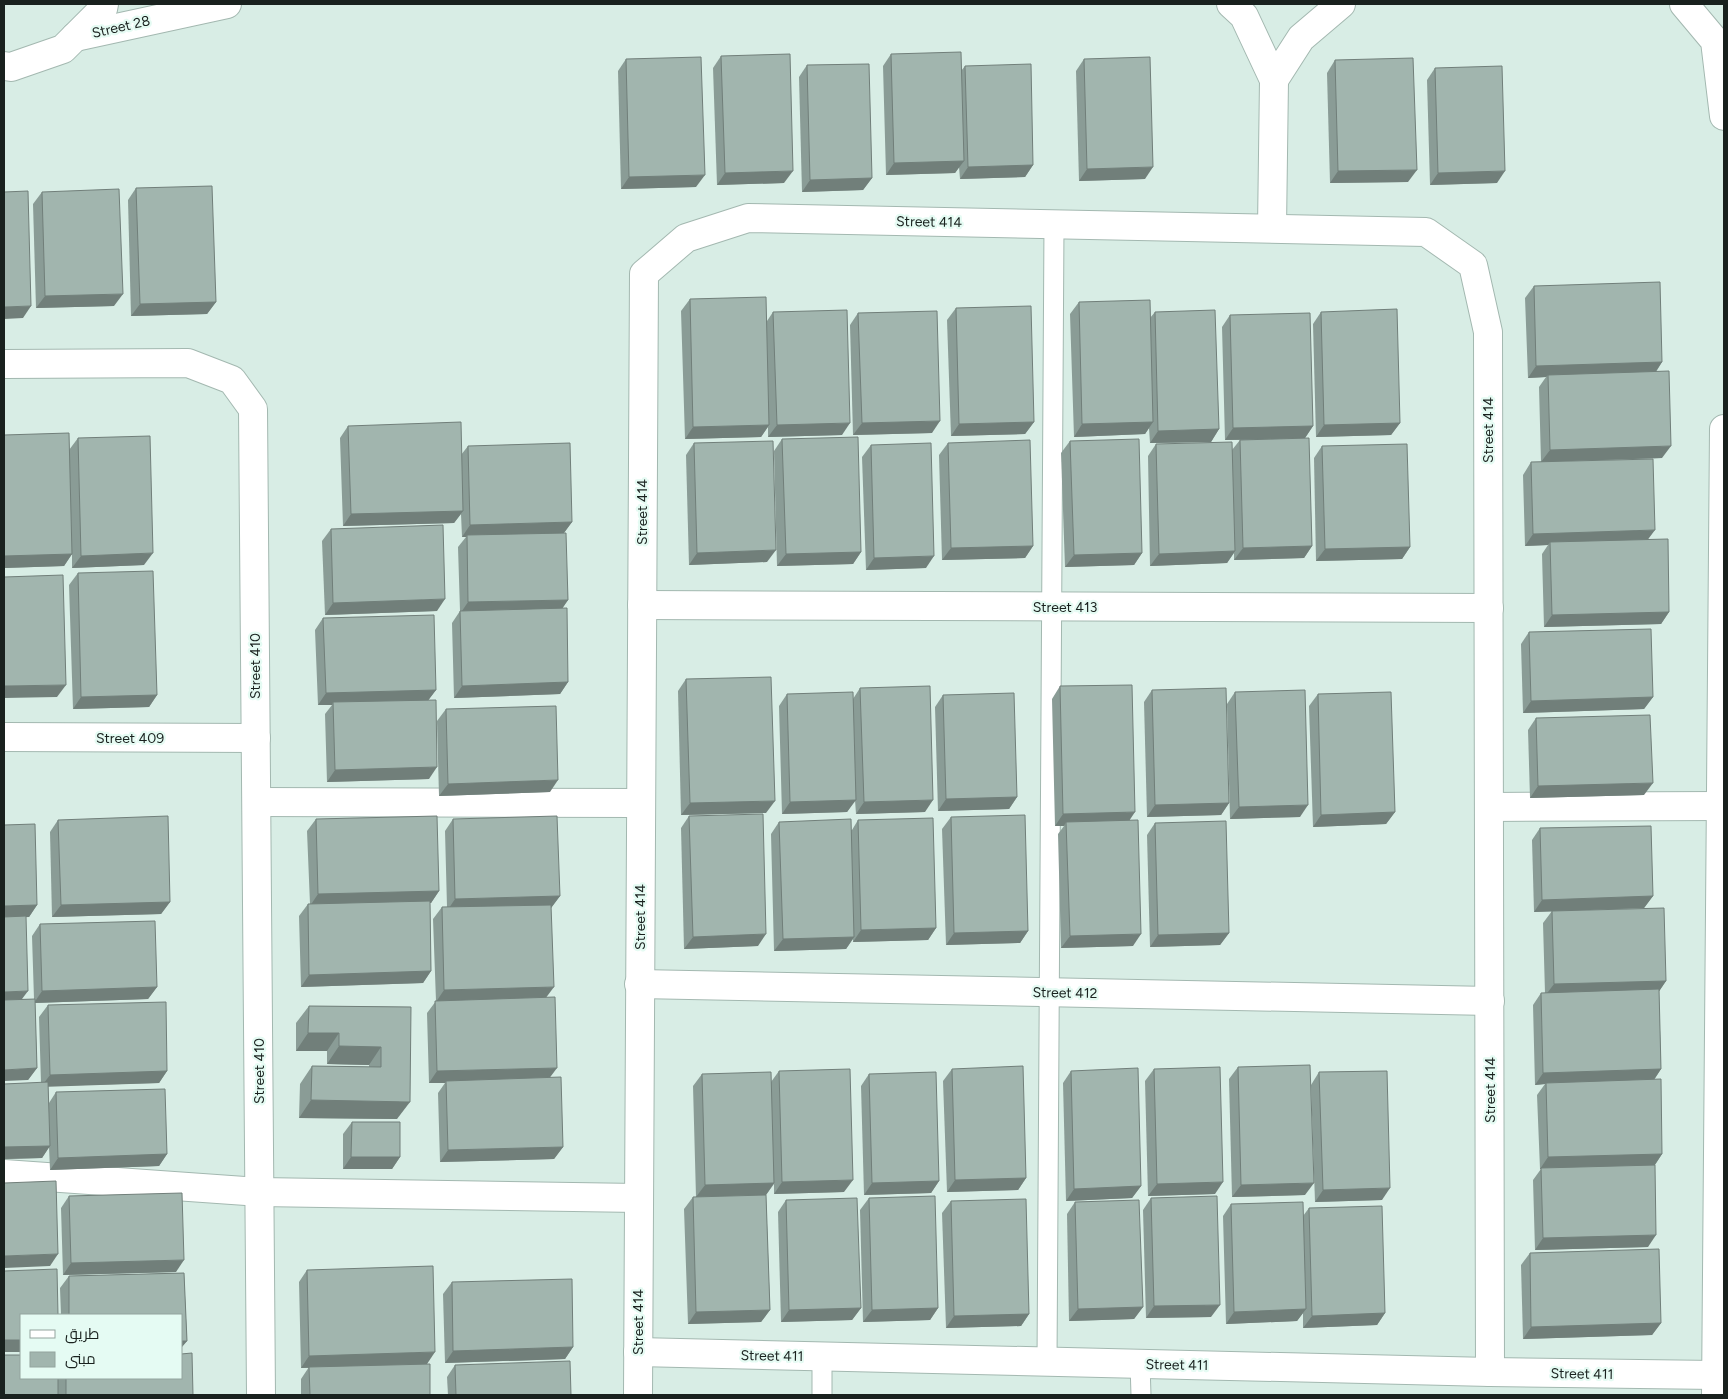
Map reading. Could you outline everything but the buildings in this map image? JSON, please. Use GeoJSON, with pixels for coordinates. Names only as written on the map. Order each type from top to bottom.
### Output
{"type":"FeatureCollection","features":[{"type":"Feature","properties":{"kind":"street"},"geometry":{"type":"LineString","coordinates":[[4,66],[11,67],[63,48],[102,10],[104,4]]}},
{"type":"Feature","properties":{"kind":"street","name":"Street 28"},"geometry":{"type":"LineString","coordinates":[[75,37],[227,4]]}},
{"type":"Feature","properties":{"kind":"street"},"geometry":{"type":"LineString","coordinates":[[1231,4],[1244,16],[1274,80],[1272,228]]}},
{"type":"Feature","properties":{"kind":"street"},"geometry":{"type":"LineString","coordinates":[[1274,80],[1301,38],[1341,4]]}},
{"type":"Feature","properties":{"kind":"street"},"geometry":{"type":"LineString","coordinates":[[1684,4],[1715,41],[1724,116]]}},
{"type":"Feature","properties":{"kind":"street","name":"Street 414"},"geometry":{"type":"LineString","coordinates":[[638,1395],[644,274],[686,238],[748,218],[1426,232],[1473,265],[1488,332],[1490,1372]]}},
{"type":"Feature","properties":{"kind":"street","name":"Street 410"},"geometry":{"type":"LineString","coordinates":[[4,364],[188,363],[232,380],[253,409],[261,1395]]}},
{"type":"Feature","properties":{"kind":"street"},"geometry":{"type":"LineString","coordinates":[[1716,1385],[1724,429]]}},
{"type":"Feature","properties":{"kind":"street","name":"Street 413"},"geometry":{"type":"LineString","coordinates":[[642,605],[1489,608]]}},
{"type":"Feature","properties":{"kind":"street","name":"Street 409"},"geometry":{"type":"LineString","coordinates":[[4,737],[256,738]]}},
{"type":"Feature","properties":{"kind":"street"},"geometry":{"type":"LineString","coordinates":[[257,802],[640,803]]}},
{"type":"Feature","properties":{"kind":"street"},"geometry":{"type":"LineString","coordinates":[[1489,808],[1722,806]]}},
{"type":"Feature","properties":{"kind":"street","name":"Street 412"},"geometry":{"type":"LineString","coordinates":[[640,984],[1490,1001]]}},
{"type":"Feature","properties":{"kind":"street"},"geometry":{"type":"LineString","coordinates":[[4,1174],[260,1192],[638,1198]]}},
{"type":"Feature","properties":{"kind":"street","name":"Street 411"},"geometry":{"type":"LineString","coordinates":[[638,1352],[1490,1372],[1716,1385]]}},
{"type":"Feature","properties":{"kind":"lane"},"geometry":{"type":"LineString","coordinates":[[1047,1362],[1054,224]]}},
{"type":"Feature","properties":{"kind":"lane"},"geometry":{"type":"LineString","coordinates":[[822,1357],[822,1395]]}},
{"type":"Feature","properties":{"kind":"lane"},"geometry":{"type":"LineString","coordinates":[[1140,1364],[1140,1395]]}}]}
